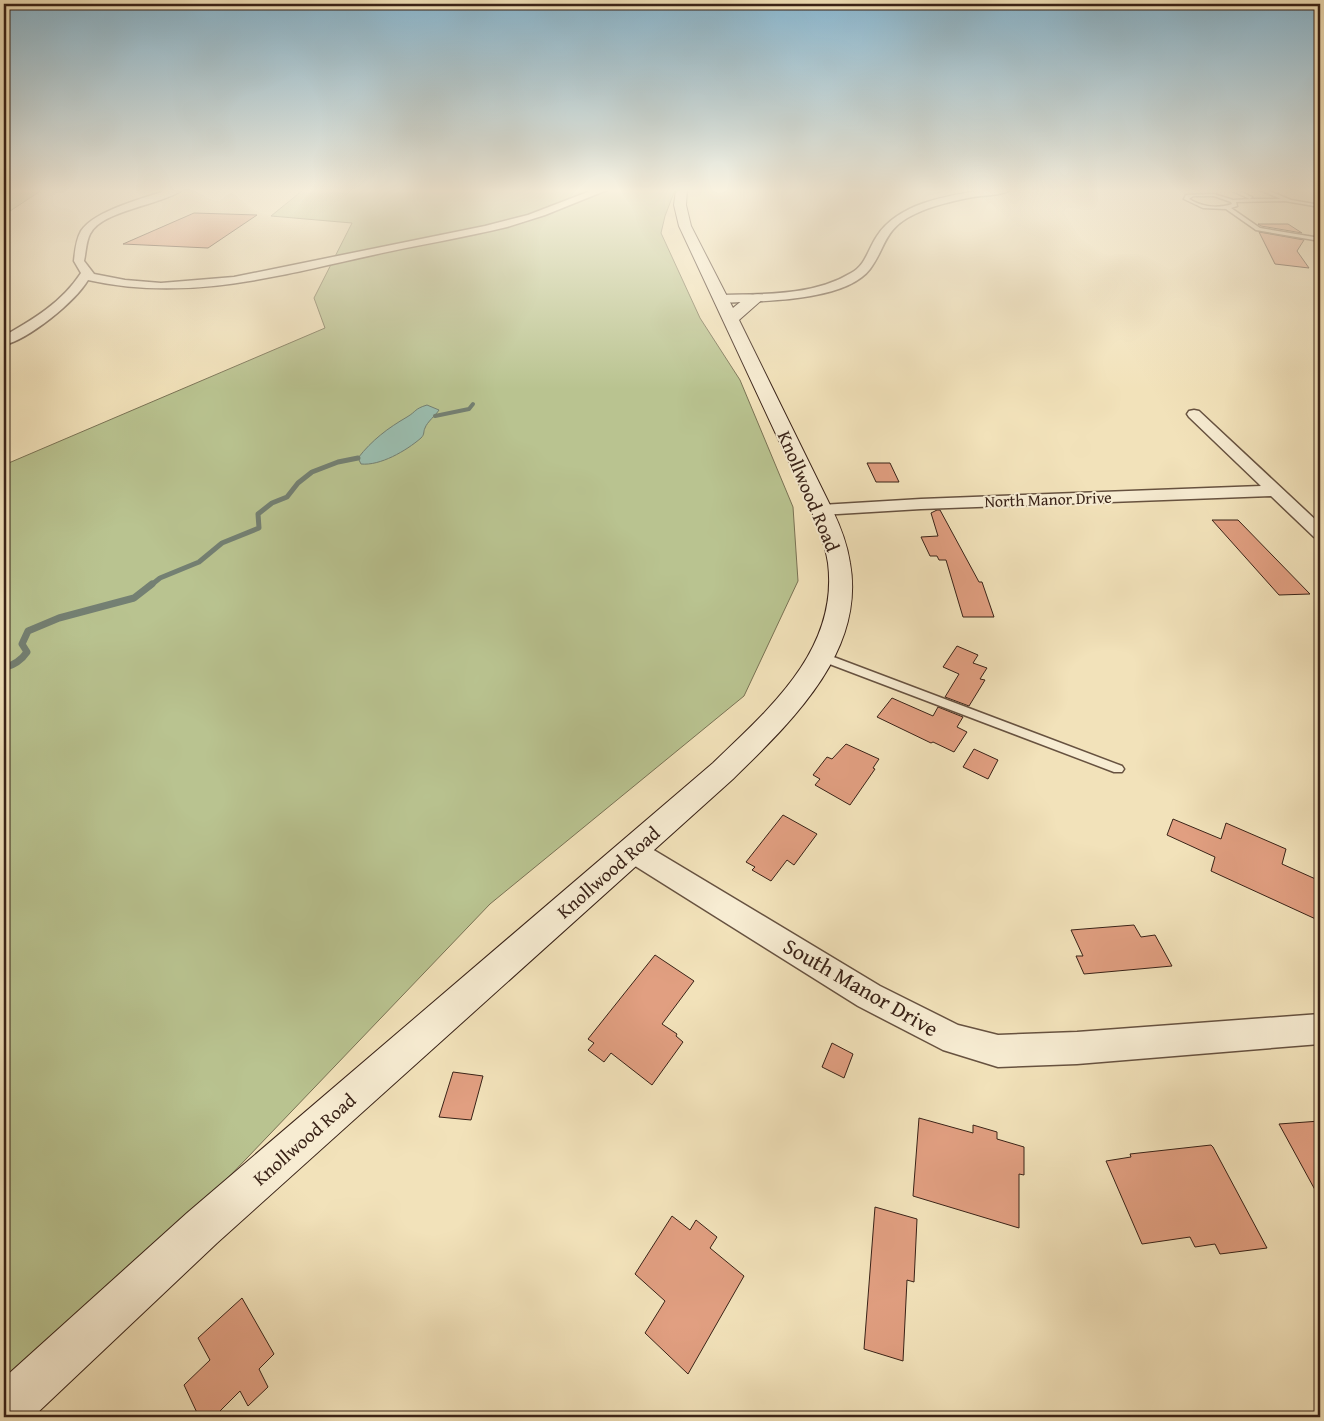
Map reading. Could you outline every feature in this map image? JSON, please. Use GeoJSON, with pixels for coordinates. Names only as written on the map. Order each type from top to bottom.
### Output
{"type":"FeatureCollection","features":[{"type":"Feature","properties":{"kind":"main road","name":"Knollwood Road"},"geometry":{"type":"LineString","coordinates":[[4,1411],[202,1228],[723,771],[782,713],[807,682],[823,657],[838,613],[841,596],[839,562],[832,538],[821,510],[699,256]]}},
{"type":"Feature","properties":{"kind":"main road"},"geometry":{"type":"LineString","coordinates":[[726,309],[739,310],[757,298]]}},
{"type":"Feature","properties":{"kind":"street"},"geometry":{"type":"LineString","coordinates":[[80,256],[79,261],[90,278],[144,285],[179,286],[239,279],[353,256]]}},
{"type":"Feature","properties":{"kind":"street"},"geometry":{"type":"LineString","coordinates":[[726,309],[757,298],[805,293],[836,285],[855,276],[868,265],[872,256]]}},
{"type":"Feature","properties":{"kind":"street"},"geometry":{"type":"LineString","coordinates":[[4,341],[45,317],[68,300],[87,274]]}},
{"type":"Feature","properties":{"kind":"street"},"geometry":{"type":"LineString","coordinates":[[106,292],[144,285]]}},
{"type":"Feature","properties":{"kind":"street"},"geometry":{"type":"LineString","coordinates":[[68,300],[87,296]]}},
{"type":"Feature","properties":{"kind":"street"},"geometry":{"type":"LineString","coordinates":[[1194,414],[1320,533]]}},
{"type":"Feature","properties":{"kind":"street","name":"North Manor Drive"},"geometry":{"type":"LineString","coordinates":[[821,510],[921,504],[1276,491]]}},
{"type":"Feature","properties":{"kind":"street","name":"South Manor Drive"},"geometry":{"type":"LineString","coordinates":[[633,850],[869,996],[954,1039],[998,1051],[1077,1048],[1320,1029]]}},
{"type":"Feature","properties":{"kind":"lane"},"geometry":{"type":"LineString","coordinates":[[823,657],[1118,769]]}},
{"type":"Feature","properties":{"kind":"green space"},"geometry":{"type":"Polygon","coordinates":[[[335,256],[672,256],[700,318],[740,380],[793,507],[798,581],[744,696],[490,904],[4,1412],[4,465],[325,328],[314,298],[335,256]]]}},
{"type":"Feature","properties":{"kind":"shaded area"},"geometry":{"type":"Polygon","coordinates":[[[427,405],[439,410],[424,429],[421,438],[392,457],[376,463],[361,464],[358,458],[375,440],[418,409],[427,405]]]}},
{"type":"Feature","properties":{"kind":"building"},"geometry":{"type":"Polygon","coordinates":[[[1271,256],[1301,256],[1309,268],[1275,264],[1271,256]]]}},
{"type":"Feature","properties":{"kind":"building"},"geometry":{"type":"Polygon","coordinates":[[[867,463],[890,463],[899,482],[876,482],[867,463]]]}},
{"type":"Feature","properties":{"kind":"building"},"geometry":{"type":"Polygon","coordinates":[[[940,510],[979,582],[982,582],[994,617],[963,617],[946,560],[939,560],[937,556],[930,556],[921,537],[938,536],[931,513],[940,510]]]}},
{"type":"Feature","properties":{"kind":"building"},"geometry":{"type":"Polygon","coordinates":[[[1212,520],[1238,520],[1310,594],[1279,595],[1212,520]]]}},
{"type":"Feature","properties":{"kind":"building"},"geometry":{"type":"Polygon","coordinates":[[[957,646],[978,655],[973,663],[987,668],[980,679],[985,680],[969,706],[945,697],[959,674],[943,667],[957,646]]]}},
{"type":"Feature","properties":{"kind":"building"},"geometry":{"type":"Polygon","coordinates":[[[892,698],[933,716],[938,707],[963,717],[957,727],[967,732],[954,752],[933,742],[931,743],[877,717],[892,698]]]}},
{"type":"Feature","properties":{"kind":"building"},"geometry":{"type":"Polygon","coordinates":[[[846,744],[879,759],[873,768],[875,769],[850,805],[815,785],[820,779],[813,775],[827,757],[832,759],[846,744]]]}},
{"type":"Feature","properties":{"kind":"building"},"geometry":{"type":"Polygon","coordinates":[[[974,749],[998,760],[988,779],[963,767],[974,749]]]}},
{"type":"Feature","properties":{"kind":"building"},"geometry":{"type":"Polygon","coordinates":[[[783,815],[817,834],[794,865],[787,860],[771,881],[752,870],[755,867],[746,862],[783,815]]]}},
{"type":"Feature","properties":{"kind":"building"},"geometry":{"type":"Polygon","coordinates":[[[1173,819],[1221,839],[1226,823],[1286,849],[1282,864],[1320,881],[1320,921],[1211,871],[1215,857],[1167,835],[1173,819]]]}},
{"type":"Feature","properties":{"kind":"building"},"geometry":{"type":"Polygon","coordinates":[[[1134,925],[1141,937],[1155,935],[1172,966],[1084,974],[1076,956],[1083,956],[1071,930],[1134,925]]]}},
{"type":"Feature","properties":{"kind":"building"},"geometry":{"type":"Polygon","coordinates":[[[655,955],[694,981],[662,1024],[677,1034],[676,1036],[683,1042],[652,1085],[611,1053],[604,1062],[588,1050],[594,1043],[588,1039],[655,955]]]}},
{"type":"Feature","properties":{"kind":"building"},"geometry":{"type":"Polygon","coordinates":[[[832,1043],[853,1054],[844,1078],[822,1067],[832,1043]]]}},
{"type":"Feature","properties":{"kind":"building"},"geometry":{"type":"Polygon","coordinates":[[[453,1072],[483,1076],[471,1120],[439,1117],[453,1072]]]}},
{"type":"Feature","properties":{"kind":"building"},"geometry":{"type":"Polygon","coordinates":[[[919,1118],[973,1133],[973,1125],[997,1132],[997,1139],[1024,1147],[1024,1175],[1019,1174],[1019,1228],[913,1196],[919,1118]]]}},
{"type":"Feature","properties":{"kind":"building"},"geometry":{"type":"Polygon","coordinates":[[[1320,1121],[1320,1199],[1279,1124],[1320,1121]]]}},
{"type":"Feature","properties":{"kind":"building"},"geometry":{"type":"Polygon","coordinates":[[[1211,1145],[1267,1248],[1220,1254],[1215,1244],[1195,1247],[1190,1237],[1142,1244],[1106,1161],[1131,1157],[1130,1154],[1211,1145]]]}},
{"type":"Feature","properties":{"kind":"building"},"geometry":{"type":"Polygon","coordinates":[[[875,1207],[917,1219],[914,1282],[907,1280],[903,1361],[864,1349],[875,1207]]]}},
{"type":"Feature","properties":{"kind":"building"},"geometry":{"type":"Polygon","coordinates":[[[672,1216],[690,1230],[696,1220],[717,1237],[710,1248],[744,1276],[688,1374],[645,1333],[665,1301],[635,1274],[672,1216]]]}},
{"type":"Feature","properties":{"kind":"building"},"geometry":{"type":"Polygon","coordinates":[[[242,1298],[274,1354],[259,1369],[268,1387],[248,1406],[240,1391],[214,1417],[199,1417],[184,1385],[210,1360],[198,1338],[242,1298]]]}},
{"type":"Feature","properties":{"kind":"waterway"},"geometry":{"type":"LineString","coordinates":[[435,416],[469,409],[473,404]]}},
{"type":"Feature","properties":{"kind":"waterway"},"geometry":{"type":"LineString","coordinates":[[150,586],[160,578],[199,562],[222,543],[259,528],[258,514],[272,503],[287,497],[298,483],[312,472],[338,462],[358,458]]}},
{"type":"Feature","properties":{"kind":"waterway"},"geometry":{"type":"LineString","coordinates":[[4,668],[17,662],[27,652],[22,644],[28,631],[59,618],[134,598],[152,584]]}}]}
